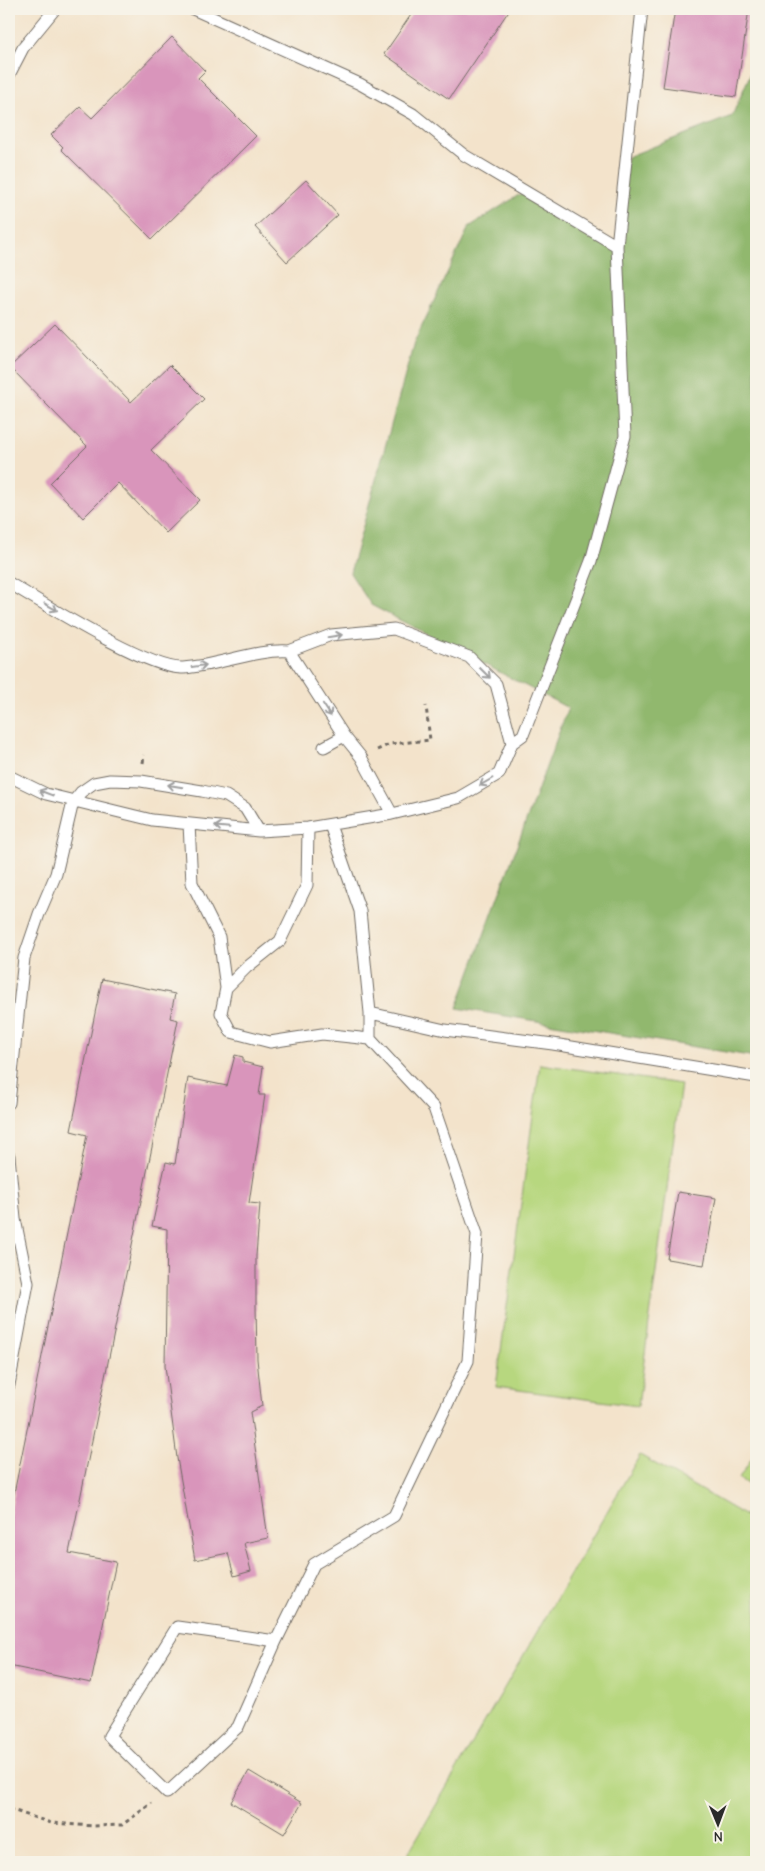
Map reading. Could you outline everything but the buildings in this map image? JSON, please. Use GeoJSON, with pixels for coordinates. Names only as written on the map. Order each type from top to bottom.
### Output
{"type":"FeatureCollection","features":[{"type":"Feature","properties":{"kind":"lane"},"geometry":{"type":"LineString","coordinates":[[9,75],[23,48],[54,9]]}},
{"type":"Feature","properties":{"kind":"lane"},"geometry":{"type":"LineString","coordinates":[[193,9],[367,88],[413,114],[464,154],[617,246]]}},
{"type":"Feature","properties":{"kind":"lane"},"geometry":{"type":"LineString","coordinates":[[9,776],[46,794],[152,820],[259,830],[308,828],[392,814],[458,798],[499,774],[512,743],[523,735],[591,561],[625,436],[617,246],[642,9]]}},
{"type":"Feature","properties":{"kind":"lane"},"geometry":{"type":"LineString","coordinates":[[9,583],[133,653],[162,665],[181,668],[215,664],[276,650],[289,651],[331,636],[394,629],[469,657],[496,684],[512,743]]}},
{"type":"Feature","properties":{"kind":"lane"},"geometry":{"type":"LineString","coordinates":[[289,651],[344,736],[361,757],[392,814]]}},
{"type":"Feature","properties":{"kind":"lane"},"geometry":{"type":"LineString","coordinates":[[324,747],[344,736]]}},
{"type":"Feature","properties":{"kind":"lane"},"geometry":{"type":"LineString","coordinates":[[9,1103],[24,958],[39,914],[56,874],[73,802],[81,792],[94,783],[110,780],[140,781],[226,796],[245,808],[259,830]]}},
{"type":"Feature","properties":{"kind":"lane"},"geometry":{"type":"LineString","coordinates":[[189,824],[192,883],[219,937],[226,988],[221,1013],[232,1032],[270,1042],[322,1034],[370,1039],[434,1108],[477,1234],[468,1361],[394,1516],[314,1564],[276,1641],[238,1726],[167,1793],[109,1736],[177,1628],[276,1641]]}},
{"type":"Feature","properties":{"kind":"lane"},"geometry":{"type":"LineString","coordinates":[[330,825],[360,910],[370,1013],[370,1039]]}},
{"type":"Feature","properties":{"kind":"lane"},"geometry":{"type":"LineString","coordinates":[[226,988],[246,968],[280,941],[307,885],[308,828]]}},
{"type":"Feature","properties":{"kind":"lane"},"geometry":{"type":"LineString","coordinates":[[370,1013],[445,1030],[552,1044],[756,1077]]}},
{"type":"Feature","properties":{"kind":"lane"},"geometry":{"type":"LineString","coordinates":[[9,1156],[15,1219],[28,1283],[9,1385]]}},
{"type":"Feature","properties":{"kind":"path"},"geometry":{"type":"LineString","coordinates":[[361,757],[390,744],[430,740],[426,706]]}},
{"type":"Feature","properties":{"kind":"path"},"geometry":{"type":"LineString","coordinates":[[9,1808],[51,1824],[93,1826],[122,1824],[167,1793]]}},
{"type":"Feature","properties":{"kind":"green space"},"geometry":{"type":"Polygon","coordinates":[[[756,61],[756,1057],[457,1008],[568,708],[371,605],[350,573],[414,343],[469,227],[525,191],[617,246],[627,157],[732,116],[756,61]]]}},
{"type":"Feature","properties":{"kind":"green space"},"geometry":{"type":"Polygon","coordinates":[[[540,1064],[681,1084],[638,1406],[496,1387],[540,1064]]]}},
{"type":"Feature","properties":{"kind":"green space"},"geometry":{"type":"Polygon","coordinates":[[[756,1451],[756,1489],[739,1479],[756,1451]]]}},
{"type":"Feature","properties":{"kind":"green space"},"geometry":{"type":"Polygon","coordinates":[[[640,1455],[756,1522],[756,1862],[403,1862],[640,1455]]]}}]}
